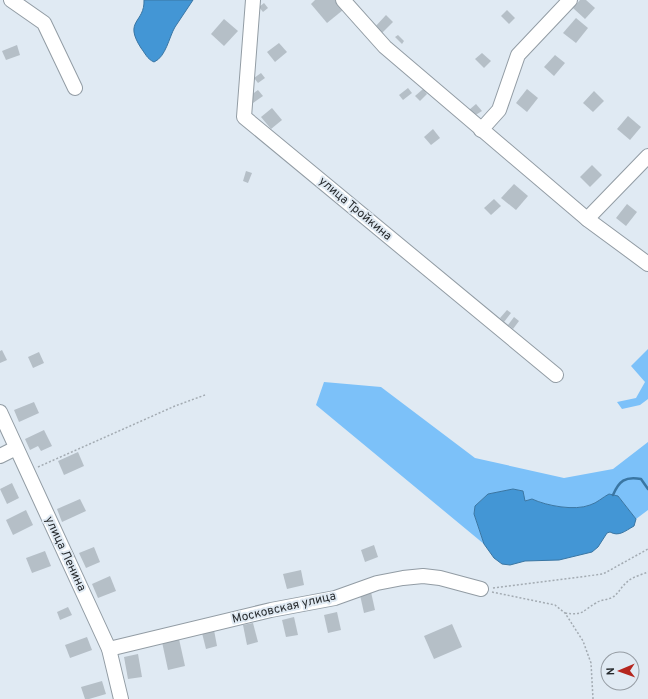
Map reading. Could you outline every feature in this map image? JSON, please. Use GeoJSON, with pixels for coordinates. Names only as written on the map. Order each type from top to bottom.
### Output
{"type":"FeatureCollection","features":[{"type":"Feature","properties":{"kind":"street"},"geometry":{"type":"LineString","coordinates":[[11,0],[44,23],[75,88]]}},
{"type":"Feature","properties":{"kind":"street","name":"улица Тройкина"},"geometry":{"type":"LineString","coordinates":[[253,0],[244,117],[556,375]]}},
{"type":"Feature","properties":{"kind":"street"},"geometry":{"type":"LineString","coordinates":[[343,0],[385,47],[587,219],[648,264]]}},
{"type":"Feature","properties":{"kind":"street"},"geometry":{"type":"LineString","coordinates":[[481,130],[499,110],[518,55],[570,0]]}},
{"type":"Feature","properties":{"kind":"street"},"geometry":{"type":"LineString","coordinates":[[587,219],[648,156]]}},
{"type":"Feature","properties":{"kind":"street","name":"улица Ленина"},"geometry":{"type":"LineString","coordinates":[[0,412],[109,649],[121,699]]}},
{"type":"Feature","properties":{"kind":"street"},"geometry":{"type":"LineString","coordinates":[[0,456],[16,448]]}},
{"type":"Feature","properties":{"kind":"street","name":"Московская улица"},"geometry":{"type":"LineString","coordinates":[[109,649],[271,610],[335,598],[371,584],[403,578],[422,576],[440,578],[481,589]]}},
{"type":"Feature","properties":{"kind":"path"},"geometry":{"type":"LineString","coordinates":[[27,472],[175,406],[205,395]]}},
{"type":"Feature","properties":{"kind":"path"},"geometry":{"type":"LineString","coordinates":[[481,589],[602,574],[648,550]]}},
{"type":"Feature","properties":{"kind":"path"},"geometry":{"type":"LineString","coordinates":[[565,613],[572,614],[584,612],[596,602],[611,598],[617,594],[626,582],[638,575],[648,572]]}},
{"type":"Feature","properties":{"kind":"path"},"geometry":{"type":"LineString","coordinates":[[481,589],[555,605],[565,613],[583,641],[591,663],[593,699]]}},
{"type":"Feature","properties":{"kind":"shaded area"},"geometry":{"type":"Polygon","coordinates":[[[144,0],[193,0],[175,27],[162,56],[154,62],[148,58],[141,48],[134,32],[134,27],[143,8],[144,0]]]}},
{"type":"Feature","properties":{"kind":"shaded area"},"geometry":{"type":"Polygon","coordinates":[[[648,349],[648,399],[640,405],[622,409],[617,402],[636,398],[645,382],[631,366],[648,349]]]}},
{"type":"Feature","properties":{"kind":"shaded area"},"geometry":{"type":"Polygon","coordinates":[[[324,382],[381,387],[475,458],[564,478],[613,469],[648,442],[648,510],[636,519],[618,496],[609,494],[590,505],[569,508],[553,506],[532,499],[524,501],[523,491],[513,489],[488,494],[475,506],[474,514],[484,544],[316,405],[324,382]]]}},
{"type":"Feature","properties":{"kind":"shaded area"},"geometry":{"type":"Polygon","coordinates":[[[513,489],[523,491],[525,501],[532,499],[553,506],[569,508],[590,505],[609,494],[618,496],[636,519],[634,526],[619,534],[610,532],[607,533],[598,547],[592,552],[559,560],[525,561],[510,565],[502,564],[494,558],[484,544],[474,514],[475,506],[488,494],[513,489]]]}},
{"type":"Feature","properties":{"kind":"building"},"geometry":{"type":"Polygon","coordinates":[[[315,0],[335,0],[343,10],[327,23],[311,4],[315,0]]]}},
{"type":"Feature","properties":{"kind":"building"},"geometry":{"type":"Polygon","coordinates":[[[580,0],[586,0],[595,8],[585,19],[573,8],[580,0]]]}},
{"type":"Feature","properties":{"kind":"building"},"geometry":{"type":"Polygon","coordinates":[[[264,3],[268,8],[263,12],[259,7],[264,3]]]}},
{"type":"Feature","properties":{"kind":"building"},"geometry":{"type":"Polygon","coordinates":[[[507,10],[515,18],[509,24],[501,16],[507,10]]]}},
{"type":"Feature","properties":{"kind":"building"},"geometry":{"type":"Polygon","coordinates":[[[386,15],[393,22],[380,35],[374,28],[386,15]]]}},
{"type":"Feature","properties":{"kind":"building"},"geometry":{"type":"Polygon","coordinates":[[[576,18],[588,28],[576,43],[563,33],[576,18]]]}},
{"type":"Feature","properties":{"kind":"building"},"geometry":{"type":"Polygon","coordinates":[[[224,19],[238,31],[224,46],[211,34],[224,19]]]}},
{"type":"Feature","properties":{"kind":"building"},"geometry":{"type":"Polygon","coordinates":[[[398,35],[404,41],[402,44],[395,37],[398,35]]]}},
{"type":"Feature","properties":{"kind":"building"},"geometry":{"type":"Polygon","coordinates":[[[279,43],[287,52],[275,62],[267,52],[279,43]]]}},
{"type":"Feature","properties":{"kind":"building"},"geometry":{"type":"Polygon","coordinates":[[[17,45],[20,55],[6,60],[2,51],[17,45]]]}},
{"type":"Feature","properties":{"kind":"building"},"geometry":{"type":"Polygon","coordinates":[[[482,53],[491,61],[484,68],[475,59],[482,53]]]}},
{"type":"Feature","properties":{"kind":"building"},"geometry":{"type":"Polygon","coordinates":[[[555,55],[565,63],[554,76],[544,67],[555,55]]]}},
{"type":"Feature","properties":{"kind":"building"},"geometry":{"type":"Polygon","coordinates":[[[261,73],[265,78],[258,83],[254,78],[261,73]]]}},
{"type":"Feature","properties":{"kind":"building"},"geometry":{"type":"Polygon","coordinates":[[[408,88],[412,93],[403,100],[399,95],[408,88]]]}},
{"type":"Feature","properties":{"kind":"building"},"geometry":{"type":"Polygon","coordinates":[[[423,89],[427,94],[420,101],[415,96],[423,89]]]}},
{"type":"Feature","properties":{"kind":"building"},"geometry":{"type":"Polygon","coordinates":[[[527,89],[538,98],[527,112],[516,103],[527,89]]]}},
{"type":"Feature","properties":{"kind":"building"},"geometry":{"type":"Polygon","coordinates":[[[258,90],[263,96],[253,103],[248,97],[258,90]]]}},
{"type":"Feature","properties":{"kind":"building"},"geometry":{"type":"Polygon","coordinates":[[[594,91],[604,101],[593,112],[583,103],[594,91]]]}},
{"type":"Feature","properties":{"kind":"building"},"geometry":{"type":"Polygon","coordinates":[[[476,104],[482,111],[474,116],[469,110],[476,104]]]}},
{"type":"Feature","properties":{"kind":"building"},"geometry":{"type":"Polygon","coordinates":[[[272,108],[282,120],[271,129],[261,117],[272,108]]]}},
{"type":"Feature","properties":{"kind":"building"},"geometry":{"type":"Polygon","coordinates":[[[628,116],[641,127],[630,140],[617,129],[628,116]]]}},
{"type":"Feature","properties":{"kind":"building"},"geometry":{"type":"Polygon","coordinates":[[[433,129],[440,138],[431,145],[424,137],[433,129]]]}},
{"type":"Feature","properties":{"kind":"building"},"geometry":{"type":"Polygon","coordinates":[[[592,165],[602,175],[590,187],[580,177],[592,165]]]}},
{"type":"Feature","properties":{"kind":"building"},"geometry":{"type":"Polygon","coordinates":[[[246,171],[252,173],[248,183],[243,181],[246,171]]]}},
{"type":"Feature","properties":{"kind":"building"},"geometry":{"type":"Polygon","coordinates":[[[514,184],[528,196],[516,210],[501,198],[514,184]]]}},
{"type":"Feature","properties":{"kind":"building"},"geometry":{"type":"Polygon","coordinates":[[[494,199],[501,206],[491,215],[484,208],[494,199]]]}},
{"type":"Feature","properties":{"kind":"building"},"geometry":{"type":"Polygon","coordinates":[[[627,204],[637,212],[626,226],[616,218],[627,204]]]}},
{"type":"Feature","properties":{"kind":"building"},"geometry":{"type":"Polygon","coordinates":[[[507,310],[511,313],[504,322],[500,318],[507,310]]]}},
{"type":"Feature","properties":{"kind":"building"},"geometry":{"type":"Polygon","coordinates":[[[514,317],[519,321],[513,329],[508,325],[514,317]]]}},
{"type":"Feature","properties":{"kind":"building"},"geometry":{"type":"Polygon","coordinates":[[[2,350],[7,360],[0,363],[0,351],[2,350]]]}},
{"type":"Feature","properties":{"kind":"building"},"geometry":{"type":"Polygon","coordinates":[[[39,352],[44,363],[33,368],[28,357],[39,352]]]}},
{"type":"Feature","properties":{"kind":"building"},"geometry":{"type":"Polygon","coordinates":[[[34,402],[39,413],[19,422],[14,410],[34,402]]]}},
{"type":"Feature","properties":{"kind":"building"},"geometry":{"type":"Polygon","coordinates":[[[44,430],[52,446],[41,451],[38,446],[30,450],[25,439],[44,430]]]}},
{"type":"Feature","properties":{"kind":"building"},"geometry":{"type":"Polygon","coordinates":[[[78,452],[84,466],[64,475],[58,461],[78,452]]]}},
{"type":"Feature","properties":{"kind":"building"},"geometry":{"type":"Polygon","coordinates":[[[12,483],[19,498],[7,504],[0,489],[12,483]]]}},
{"type":"Feature","properties":{"kind":"building"},"geometry":{"type":"Polygon","coordinates":[[[80,499],[86,511],[62,522],[57,509],[80,499]]]}},
{"type":"Feature","properties":{"kind":"building"},"geometry":{"type":"Polygon","coordinates":[[[26,510],[33,525],[13,535],[6,520],[26,510]]]}},
{"type":"Feature","properties":{"kind":"building"},"geometry":{"type":"Polygon","coordinates":[[[374,545],[378,557],[365,562],[361,550],[374,545]]]}},
{"type":"Feature","properties":{"kind":"building"},"geometry":{"type":"Polygon","coordinates":[[[94,547],[100,562],[86,568],[79,553],[94,547]]]}},
{"type":"Feature","properties":{"kind":"building"},"geometry":{"type":"Polygon","coordinates":[[[45,551],[51,566],[32,573],[26,558],[45,551]]]}},
{"type":"Feature","properties":{"kind":"building"},"geometry":{"type":"Polygon","coordinates":[[[301,570],[304,585],[287,589],[283,574],[301,570]]]}},
{"type":"Feature","properties":{"kind":"building"},"geometry":{"type":"Polygon","coordinates":[[[110,576],[116,591],[98,598],[92,584],[110,576]]]}},
{"type":"Feature","properties":{"kind":"building"},"geometry":{"type":"Polygon","coordinates":[[[371,592],[375,610],[364,613],[360,595],[371,592]]]}},
{"type":"Feature","properties":{"kind":"building"},"geometry":{"type":"Polygon","coordinates":[[[68,607],[72,615],[60,620],[57,612],[68,607]]]}},
{"type":"Feature","properties":{"kind":"building"},"geometry":{"type":"Polygon","coordinates":[[[337,612],[341,630],[328,633],[324,615],[337,612]]]}},
{"type":"Feature","properties":{"kind":"building"},"geometry":{"type":"Polygon","coordinates":[[[294,617],[298,635],[286,637],[282,620],[294,617]]]}},
{"type":"Feature","properties":{"kind":"building"},"geometry":{"type":"Polygon","coordinates":[[[253,623],[258,642],[247,645],[243,625],[253,623]]]}},
{"type":"Feature","properties":{"kind":"building"},"geometry":{"type":"Polygon","coordinates":[[[452,624],[462,647],[434,659],[424,636],[452,624]]]}},
{"type":"Feature","properties":{"kind":"building"},"geometry":{"type":"Polygon","coordinates":[[[214,630],[217,646],[206,649],[202,633],[214,630]]]}},
{"type":"Feature","properties":{"kind":"building"},"geometry":{"type":"Polygon","coordinates":[[[87,637],[92,650],[70,658],[65,645],[87,637]]]}},
{"type":"Feature","properties":{"kind":"building"},"geometry":{"type":"Polygon","coordinates":[[[179,639],[185,666],[168,670],[162,642],[179,639]]]}},
{"type":"Feature","properties":{"kind":"building"},"geometry":{"type":"Polygon","coordinates":[[[138,654],[142,677],[128,679],[124,657],[138,654]]]}},
{"type":"Feature","properties":{"kind":"building"},"geometry":{"type":"Polygon","coordinates":[[[102,681],[106,694],[85,699],[81,687],[102,681]]]}},
{"type":"Feature","properties":{"kind":"waterway"},"geometry":{"type":"LineString","coordinates":[[613,495],[620,483],[631,478],[641,479],[648,489]]}}]}
